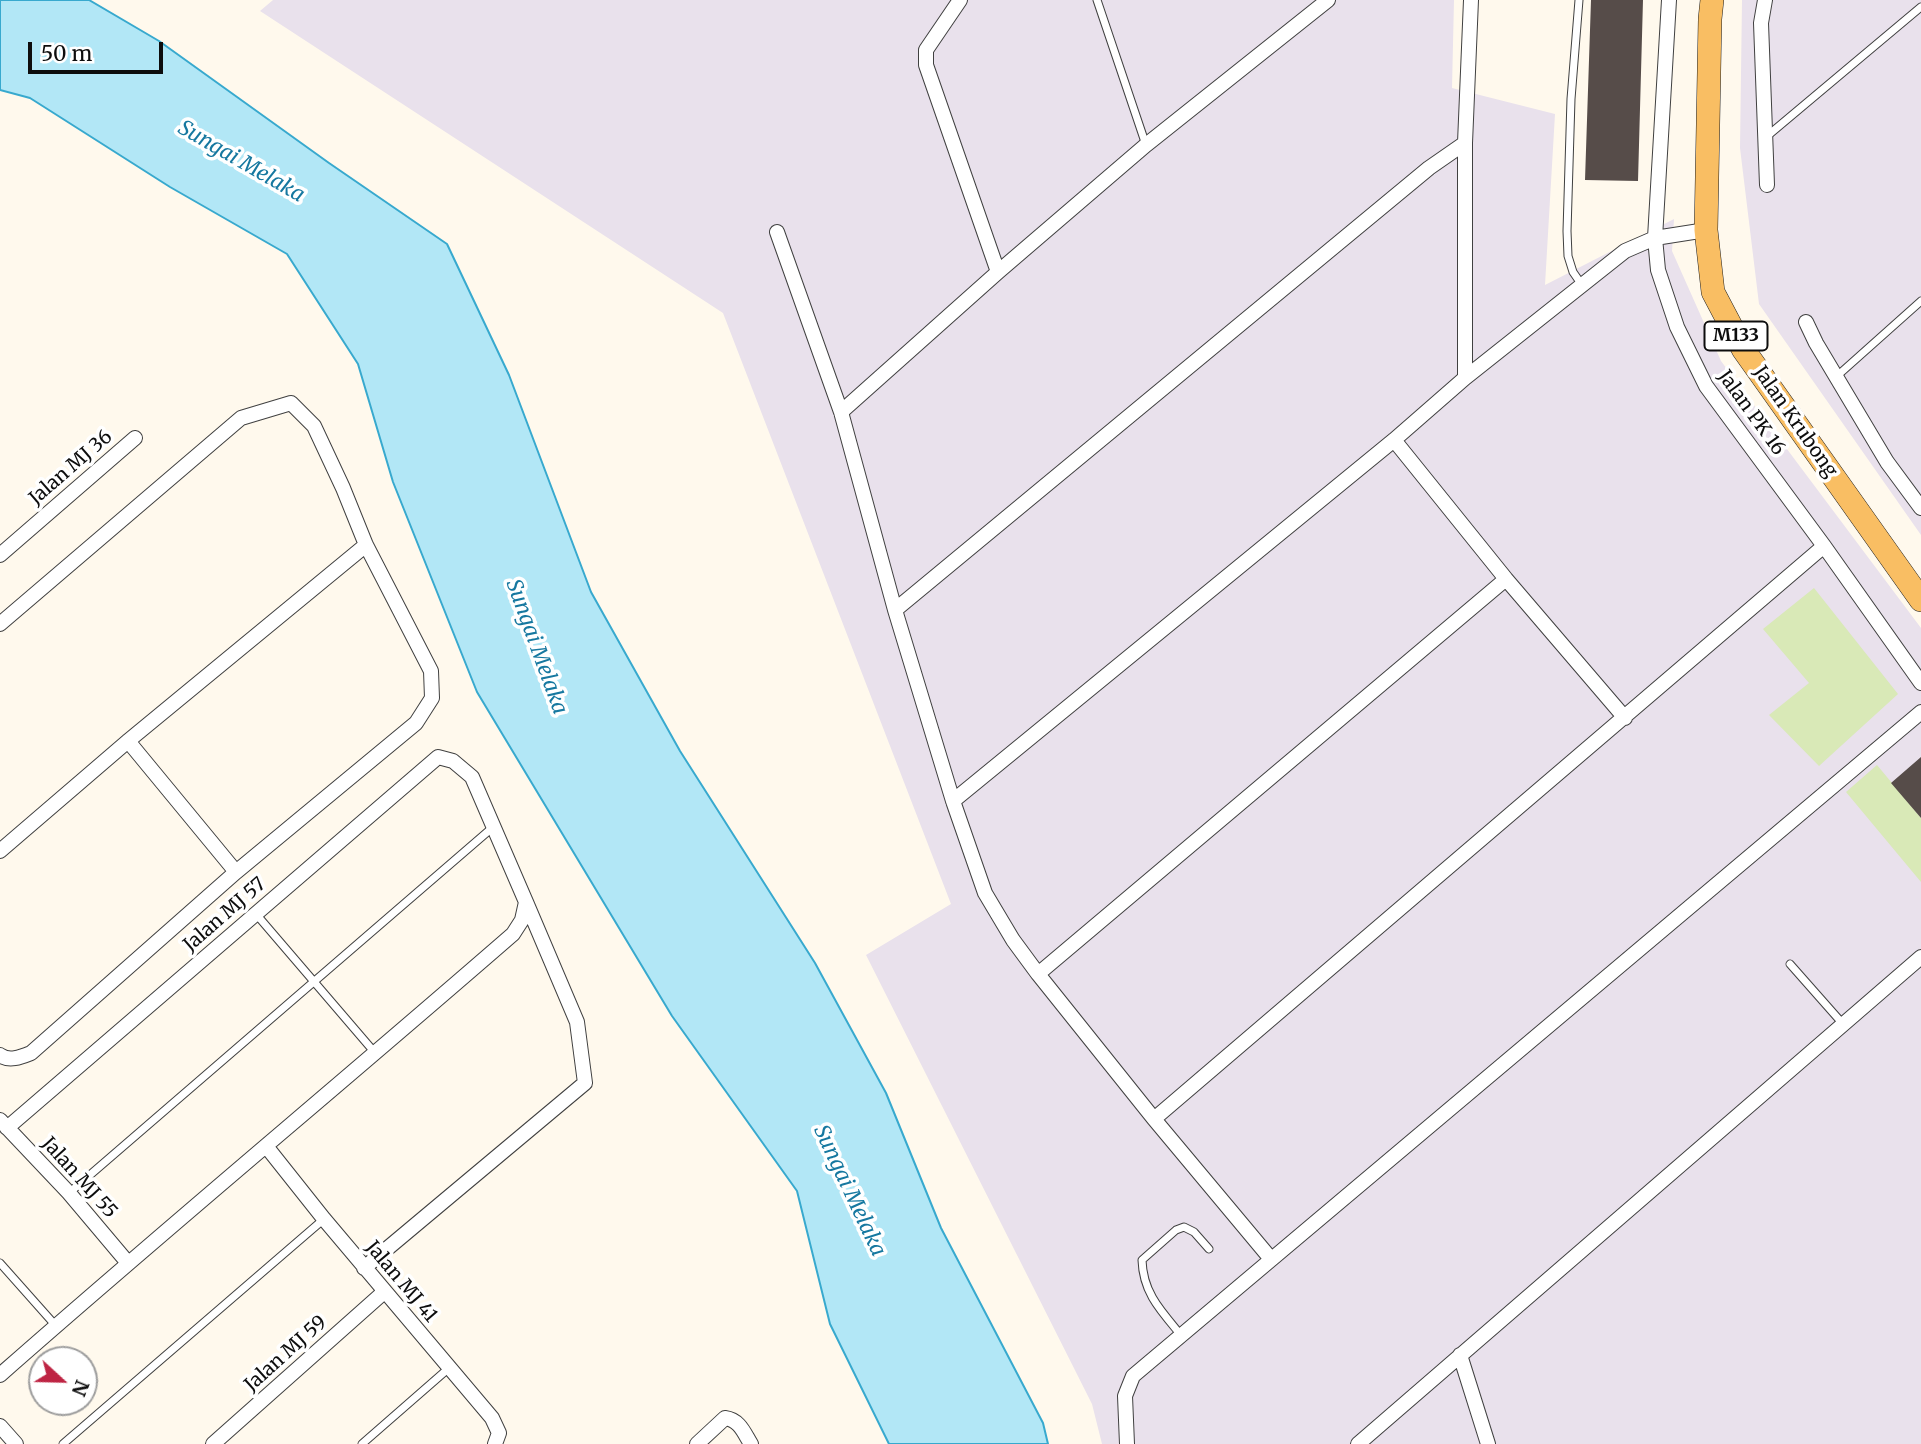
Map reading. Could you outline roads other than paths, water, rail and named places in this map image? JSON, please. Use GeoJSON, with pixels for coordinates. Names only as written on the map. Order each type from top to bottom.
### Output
{"type":"FeatureCollection","features":[{"type":"Feature","properties":{"kind":"main road","name":"Jalan Krubong"},"geometry":{"type":"LineString","coordinates":[[1712,6],[1706,230],[1713,292],[1743,349],[1921,600]]}},
{"type":"Feature","properties":{"kind":"street"},"geometry":{"type":"LineString","coordinates":[[960,0],[926,50],[926,65],[998,272]]}},
{"type":"Feature","properties":{"kind":"street"},"geometry":{"type":"LineString","coordinates":[[841,412],[1146,145],[1312,6],[1328,0]]}},
{"type":"Feature","properties":{"kind":"street"},"geometry":{"type":"LineString","coordinates":[[1465,378],[1465,143],[1471,0]]}},
{"type":"Feature","properties":{"kind":"street","name":"Jalan PK 16"},"geometry":{"type":"LineString","coordinates":[[1669,0],[1655,238],[1658,270],[1677,327],[1706,386],[1825,546],[1921,683]]}},
{"type":"Feature","properties":{"kind":"street"},"geometry":{"type":"LineString","coordinates":[[1765,0],[1761,23],[1767,185]]}},
{"type":"Feature","properties":{"kind":"street"},"geometry":{"type":"LineString","coordinates":[[895,610],[1419,177],[1465,143]]}},
{"type":"Feature","properties":{"kind":"street"},"geometry":{"type":"LineString","coordinates":[[953,801],[1394,440],[1465,378],[1625,251],[1655,238],[1706,230]]}},
{"type":"Feature","properties":{"kind":"street"},"geometry":{"type":"LineString","coordinates":[[777,232],[841,412],[895,610],[953,801],[985,893],[1013,940],[1038,974],[1271,1259]]}},
{"type":"Feature","properties":{"kind":"street"},"geometry":{"type":"LineString","coordinates":[[1806,322],[1887,462],[1921,508]]}},
{"type":"Feature","properties":{"kind":"street"},"geometry":{"type":"LineString","coordinates":[[0,624],[241,418],[291,403],[314,426],[366,545],[431,671],[432,698],[416,723],[236,872],[31,1053],[18,1058],[4,1058],[0,1055]]}},
{"type":"Feature","properties":{"kind":"street","name":"Jalan MJ 36"},"geometry":{"type":"LineString","coordinates":[[0,555],[135,438]]}},
{"type":"Feature","properties":{"kind":"street"},"geometry":{"type":"LineString","coordinates":[[1394,440],[1506,579],[1625,718]]}},
{"type":"Feature","properties":{"kind":"street"},"geometry":{"type":"LineString","coordinates":[[0,851],[128,741],[366,545]]}},
{"type":"Feature","properties":{"kind":"street"},"geometry":{"type":"LineString","coordinates":[[1154,1119],[1825,546]]}},
{"type":"Feature","properties":{"kind":"street"},"geometry":{"type":"LineString","coordinates":[[1038,974],[1506,579]]}},
{"type":"Feature","properties":{"kind":"street"},"geometry":{"type":"LineString","coordinates":[[1128,1444],[1125,1396],[1133,1376],[1921,712]]}},
{"type":"Feature","properties":{"kind":"street"},"geometry":{"type":"LineString","coordinates":[[128,741],[236,872]]}},
{"type":"Feature","properties":{"kind":"street","name":"Jalan MJ 57"},"geometry":{"type":"LineString","coordinates":[[4,1124],[256,914],[438,757],[453,761],[472,776],[492,828]]}},
{"type":"Feature","properties":{"kind":"street"},"geometry":{"type":"LineString","coordinates":[[364,1268],[585,1083],[577,1022],[492,828]]}},
{"type":"Feature","properties":{"kind":"street"},"geometry":{"type":"LineString","coordinates":[[0,1375],[513,934],[522,919],[526,902]]}},
{"type":"Feature","properties":{"kind":"street"},"geometry":{"type":"LineString","coordinates":[[1358,1444],[1921,957]]}},
{"type":"Feature","properties":{"kind":"street","name":"Jalan MJ 55"},"geometry":{"type":"LineString","coordinates":[[4,1124],[69,1193],[128,1263]]}},
{"type":"Feature","properties":{"kind":"street","name":"Jalan MJ 41"},"geometry":{"type":"LineString","coordinates":[[266,1146],[384,1293],[492,1418],[499,1433],[495,1444]]}},
{"type":"Feature","properties":{"kind":"street","name":"Jalan MJ 59"},"geometry":{"type":"LineString","coordinates":[[213,1444],[384,1293]]}},
{"type":"Feature","properties":{"kind":"street"},"geometry":{"type":"LineString","coordinates":[[1461,1355],[1488,1444]]}},
{"type":"Feature","properties":{"kind":"street"},"geometry":{"type":"LineString","coordinates":[[697,1444],[725,1418],[738,1423],[751,1444]]}},
{"type":"Feature","properties":{"kind":"street"},"geometry":{"type":"LineString","coordinates":[[0,1426],[16,1444]]}},
{"type":"Feature","properties":{"kind":"lane"},"geometry":{"type":"LineString","coordinates":[[1097,0],[1146,145]]}},
{"type":"Feature","properties":{"kind":"lane"},"geometry":{"type":"LineString","coordinates":[[1579,0],[1571,99],[1567,256],[1582,285]]}},
{"type":"Feature","properties":{"kind":"lane"},"geometry":{"type":"LineString","coordinates":[[1765,138],[1921,7]]}},
{"type":"Feature","properties":{"kind":"lane"},"geometry":{"type":"LineString","coordinates":[[1837,376],[1921,301]]}},
{"type":"Feature","properties":{"kind":"lane"},"geometry":{"type":"LineString","coordinates":[[69,1193],[492,828]]}},
{"type":"Feature","properties":{"kind":"lane"},"geometry":{"type":"LineString","coordinates":[[256,914],[376,1054]]}},
{"type":"Feature","properties":{"kind":"lane"},"geometry":{"type":"LineString","coordinates":[[1790,964],[1843,1024]]}},
{"type":"Feature","properties":{"kind":"lane"},"geometry":{"type":"LineString","coordinates":[[63,1444],[324,1219]]}},
{"type":"Feature","properties":{"kind":"lane"},"geometry":{"type":"LineString","coordinates":[[1181,1335],[1155,1304],[1145,1279],[1142,1260],[1176,1230],[1185,1227],[1194,1232],[1209,1249]]}},
{"type":"Feature","properties":{"kind":"lane"},"geometry":{"type":"LineString","coordinates":[[0,1263],[56,1326]]}},
{"type":"Feature","properties":{"kind":"lane"},"geometry":{"type":"LineString","coordinates":[[362,1444],[449,1368]]}},
{"type":"Feature","properties":{"kind":"water","name":"Sungai Melaka"},"geometry":{"type":"Polygon","coordinates":[[[0,0],[89,0],[159,41],[447,244],[509,375],[591,592],[680,751],[815,963],[886,1093],[941,1228],[1043,1423],[1048,1444],[889,1444],[830,1324],[797,1191],[672,1016],[477,692],[393,482],[358,364],[287,254],[170,187],[30,98],[0,90],[0,0]]]}}]}
